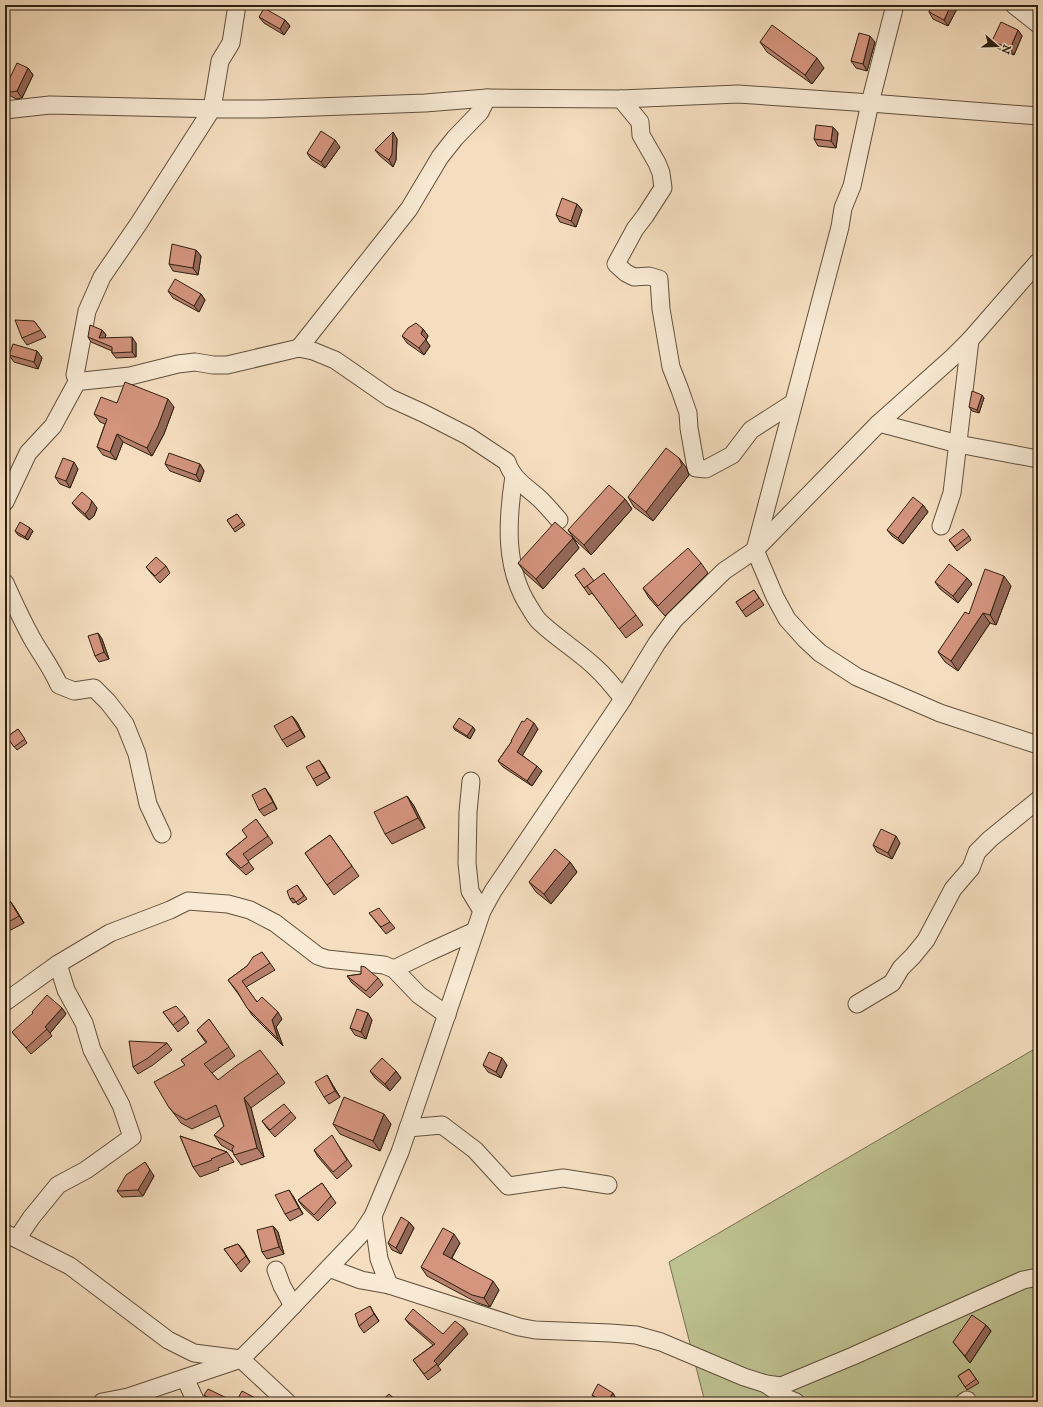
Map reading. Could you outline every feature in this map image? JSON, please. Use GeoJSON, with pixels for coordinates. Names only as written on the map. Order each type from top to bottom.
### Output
{"type":"FeatureCollection","features":[{"type":"Feature","properties":{"kind":"street"},"geometry":{"type":"LineString","coordinates":[[78,380],[75,375],[87,312],[102,278],[212,109],[220,61],[231,43],[237,5]]}},
{"type":"Feature","properties":{"kind":"street"},"geometry":{"type":"LineString","coordinates":[[895,5],[870,103],[852,186],[844,208],[754,550],[775,597],[787,619],[820,653],[857,677],[940,713],[1038,745]]}},
{"type":"Feature","properties":{"kind":"street"},"geometry":{"type":"LineString","coordinates":[[1014,5],[1038,24]]}},
{"type":"Feature","properties":{"kind":"street"},"geometry":{"type":"LineString","coordinates":[[5,110],[50,105],[263,109],[425,103],[487,98],[621,99],[738,94],[1038,116]]}},
{"type":"Feature","properties":{"kind":"street"},"geometry":{"type":"LineString","coordinates":[[299,348],[409,210],[440,157],[455,138],[480,112],[487,98]]}},
{"type":"Feature","properties":{"kind":"street"},"geometry":{"type":"LineString","coordinates":[[621,99],[640,122],[642,134],[661,173],[663,188],[635,229],[616,264],[634,278],[649,276],[659,279],[661,308],[671,367],[688,413],[696,468],[706,469],[732,455],[752,430],[793,403]]}},
{"type":"Feature","properties":{"kind":"street"},"geometry":{"type":"LineString","coordinates":[[102,1402],[128,1397],[241,1359],[361,1234],[373,1216],[400,1152],[482,911],[493,891],[623,699],[657,643],[674,620],[724,571],[754,550],[879,423],[970,340],[1038,262]]}},
{"type":"Feature","properties":{"kind":"street"},"geometry":{"type":"LineString","coordinates":[[941,526],[952,493],[970,340]]}},
{"type":"Feature","properties":{"kind":"street"},"geometry":{"type":"LineString","coordinates":[[78,380],[83,381],[130,376],[169,368],[178,364],[195,362],[213,365],[227,365],[299,348],[313,351],[335,360],[390,398],[468,436],[507,462],[509,469],[514,476],[540,499],[559,520]]}},
{"type":"Feature","properties":{"kind":"street"},"geometry":{"type":"LineString","coordinates":[[5,502],[28,453],[53,426],[78,380]]}},
{"type":"Feature","properties":{"kind":"street"},"geometry":{"type":"LineString","coordinates":[[879,423],[958,444],[1038,459]]}},
{"type":"Feature","properties":{"kind":"street"},"geometry":{"type":"LineString","coordinates":[[514,476],[508,526],[516,583],[539,622],[594,666],[609,681],[623,699]]}},
{"type":"Feature","properties":{"kind":"street"},"geometry":{"type":"LineString","coordinates":[[5,583],[15,606],[35,643],[53,671],[59,685],[74,691],[94,688],[108,702],[125,724],[137,754],[148,804],[162,834]]}},
{"type":"Feature","properties":{"kind":"street"},"geometry":{"type":"LineString","coordinates":[[471,781],[468,812],[467,863],[470,891],[482,911]]}},
{"type":"Feature","properties":{"kind":"street"},"geometry":{"type":"LineString","coordinates":[[857,1004],[892,984],[901,968],[926,940],[953,889],[971,868],[977,852],[1038,800]]}},
{"type":"Feature","properties":{"kind":"street"},"geometry":{"type":"LineString","coordinates":[[5,1002],[58,964],[110,933],[170,910],[188,901],[228,904],[250,910],[275,923],[318,956],[327,959],[369,962],[384,965],[394,970],[419,995],[447,1015]]}},
{"type":"Feature","properties":{"kind":"street"},"geometry":{"type":"LineString","coordinates":[[394,970],[475,931]]}},
{"type":"Feature","properties":{"kind":"street"},"geometry":{"type":"LineString","coordinates":[[58,964],[66,990],[84,1024],[92,1050],[121,1105],[132,1137],[86,1170],[58,1185],[32,1218],[11,1236],[70,1266],[168,1340],[194,1353],[241,1359],[287,1402]]}},
{"type":"Feature","properties":{"kind":"street"},"geometry":{"type":"LineString","coordinates":[[408,1128],[442,1124],[475,1150],[508,1186],[563,1178],[608,1185]]}},
{"type":"Feature","properties":{"kind":"street"},"geometry":{"type":"LineString","coordinates":[[373,1216],[379,1259],[389,1285]]}},
{"type":"Feature","properties":{"kind":"street"},"geometry":{"type":"LineString","coordinates":[[329,1268],[361,1280],[389,1285],[519,1327],[535,1330],[610,1332],[661,1342],[744,1377],[766,1384],[781,1386],[853,1356],[1023,1280],[1038,1277]]}},
{"type":"Feature","properties":{"kind":"street"},"geometry":{"type":"LineString","coordinates":[[276,1270],[292,1306]]}},
{"type":"Feature","properties":{"kind":"street"},"geometry":{"type":"LineString","coordinates":[[185,1378],[196,1402]]}},
{"type":"Feature","properties":{"kind":"street"},"geometry":{"type":"LineString","coordinates":[[766,1384],[784,1397],[796,1402]]}},
{"type":"Feature","properties":{"kind":"green space"},"geometry":{"type":"Polygon","coordinates":[[[1038,1047],[1038,1402],[705,1402],[669,1262],[1038,1047]]]}},
{"type":"Feature","properties":{"kind":"building"},"geometry":{"type":"Polygon","coordinates":[[[932,5],[951,5],[944,20],[929,12],[932,5]]]}},
{"type":"Feature","properties":{"kind":"building"},"geometry":{"type":"Polygon","coordinates":[[[264,8],[285,20],[280,29],[259,17],[264,8]]]}},
{"type":"Feature","properties":{"kind":"building"},"geometry":{"type":"Polygon","coordinates":[[[1001,22],[1018,30],[1010,49],[992,41],[1001,22]]]}},
{"type":"Feature","properties":{"kind":"building"},"geometry":{"type":"Polygon","coordinates":[[[772,25],[817,58],[805,75],[760,42],[772,25]]]}},
{"type":"Feature","properties":{"kind":"building"},"geometry":{"type":"Polygon","coordinates":[[[859,33],[870,36],[863,64],[851,61],[859,33]]]}},
{"type":"Feature","properties":{"kind":"building"},"geometry":{"type":"Polygon","coordinates":[[[17,63],[28,68],[17,91],[11,92],[5,88],[17,63]]]}},
{"type":"Feature","properties":{"kind":"building"},"geometry":{"type":"Polygon","coordinates":[[[816,125],[833,127],[831,141],[814,139],[816,125]]]}},
{"type":"Feature","properties":{"kind":"building"},"geometry":{"type":"Polygon","coordinates":[[[321,131],[335,140],[321,162],[307,153],[321,131]]]}},
{"type":"Feature","properties":{"kind":"building"},"geometry":{"type":"Polygon","coordinates":[[[393,132],[392,154],[389,160],[375,150],[393,132]]]}},
{"type":"Feature","properties":{"kind":"building"},"geometry":{"type":"Polygon","coordinates":[[[562,198],[577,204],[571,221],[556,215],[562,198]]]}},
{"type":"Feature","properties":{"kind":"building"},"geometry":{"type":"Polygon","coordinates":[[[172,244],[196,250],[193,268],[169,264],[172,244]]]}},
{"type":"Feature","properties":{"kind":"building"},"geometry":{"type":"Polygon","coordinates":[[[175,279],[201,294],[194,306],[168,291],[175,279]]]}},
{"type":"Feature","properties":{"kind":"building"},"geometry":{"type":"Polygon","coordinates":[[[15,320],[34,321],[41,330],[22,338],[15,320]]]}},
{"type":"Feature","properties":{"kind":"building"},"geometry":{"type":"Polygon","coordinates":[[[416,323],[423,329],[421,334],[426,339],[419,348],[402,336],[408,328],[416,323]]]}},
{"type":"Feature","properties":{"kind":"building"},"geometry":{"type":"Polygon","coordinates":[[[90,325],[102,330],[99,338],[132,337],[132,352],[112,353],[112,347],[88,337],[90,325]]]}},
{"type":"Feature","properties":{"kind":"building"},"geometry":{"type":"Polygon","coordinates":[[[13,344],[37,351],[34,362],[9,355],[13,344]]]}},
{"type":"Feature","properties":{"kind":"building"},"geometry":{"type":"Polygon","coordinates":[[[125,382],[168,399],[158,426],[147,448],[117,434],[110,452],[97,447],[107,419],[94,414],[101,397],[117,403],[125,382]]]}},
{"type":"Feature","properties":{"kind":"building"},"geometry":{"type":"Polygon","coordinates":[[[972,391],[982,395],[977,410],[969,407],[972,391]]]}},
{"type":"Feature","properties":{"kind":"building"},"geometry":{"type":"Polygon","coordinates":[[[666,448],[679,458],[682,465],[646,512],[628,497],[666,448]]]}},
{"type":"Feature","properties":{"kind":"building"},"geometry":{"type":"Polygon","coordinates":[[[169,453],[200,464],[196,475],[165,464],[169,453]]]}},
{"type":"Feature","properties":{"kind":"building"},"geometry":{"type":"Polygon","coordinates":[[[63,458],[74,462],[66,481],[55,477],[63,458]]]}},
{"type":"Feature","properties":{"kind":"building"},"geometry":{"type":"Polygon","coordinates":[[[609,485],[625,499],[584,545],[568,530],[609,485]]]}},
{"type":"Feature","properties":{"kind":"building"},"geometry":{"type":"Polygon","coordinates":[[[82,492],[92,501],[85,514],[72,503],[82,492]]]}},
{"type":"Feature","properties":{"kind":"building"},"geometry":{"type":"Polygon","coordinates":[[[913,497],[923,505],[898,538],[887,530],[913,497]]]}},
{"type":"Feature","properties":{"kind":"building"},"geometry":{"type":"Polygon","coordinates":[[[237,514],[243,522],[233,529],[227,520],[237,514]]]}},
{"type":"Feature","properties":{"kind":"building"},"geometry":{"type":"Polygon","coordinates":[[[20,522],[30,528],[25,537],[15,531],[20,522]]]}},
{"type":"Feature","properties":{"kind":"building"},"geometry":{"type":"Polygon","coordinates":[[[555,522],[573,538],[536,579],[518,563],[555,522]]]}},
{"type":"Feature","properties":{"kind":"building"},"geometry":{"type":"Polygon","coordinates":[[[963,529],[969,536],[955,547],[949,540],[963,529]]]}},
{"type":"Feature","properties":{"kind":"building"},"geometry":{"type":"Polygon","coordinates":[[[688,548],[701,563],[658,606],[643,588],[688,548]]]}},
{"type":"Feature","properties":{"kind":"building"},"geometry":{"type":"Polygon","coordinates":[[[156,557],[166,566],[155,576],[146,567],[156,557]]]}},
{"type":"Feature","properties":{"kind":"building"},"geometry":{"type":"Polygon","coordinates":[[[949,564],[967,578],[953,596],[935,582],[949,564]]]}},
{"type":"Feature","properties":{"kind":"building"},"geometry":{"type":"Polygon","coordinates":[[[584,568],[594,581],[584,588],[575,575],[584,568]]]}},
{"type":"Feature","properties":{"kind":"building"},"geometry":{"type":"Polygon","coordinates":[[[985,569],[1004,576],[990,615],[983,613],[951,661],[938,652],[965,612],[969,614],[985,569]]]}},
{"type":"Feature","properties":{"kind":"building"},"geometry":{"type":"Polygon","coordinates":[[[604,573],[636,615],[619,629],[587,586],[604,573]]]}},
{"type":"Feature","properties":{"kind":"building"},"geometry":{"type":"Polygon","coordinates":[[[754,590],[759,598],[742,611],[736,602],[754,590]]]}},
{"type":"Feature","properties":{"kind":"building"},"geometry":{"type":"Polygon","coordinates":[[[98,633],[104,652],[95,656],[88,636],[98,633]]]}},
{"type":"Feature","properties":{"kind":"building"},"geometry":{"type":"Polygon","coordinates":[[[292,716],[300,730],[282,740],[274,726],[292,716]]]}},
{"type":"Feature","properties":{"kind":"building"},"geometry":{"type":"Polygon","coordinates":[[[459,718],[473,727],[467,736],[453,727],[459,718]]]}},
{"type":"Feature","properties":{"kind":"building"},"geometry":{"type":"Polygon","coordinates":[[[527,718],[534,723],[517,752],[537,766],[527,781],[498,761],[512,741],[522,721],[524,722],[527,718]]]}},
{"type":"Feature","properties":{"kind":"building"},"geometry":{"type":"Polygon","coordinates":[[[18,729],[25,739],[14,747],[7,737],[18,729]]]}},
{"type":"Feature","properties":{"kind":"building"},"geometry":{"type":"Polygon","coordinates":[[[319,760],[326,772],[313,779],[306,767],[319,760]]]}},
{"type":"Feature","properties":{"kind":"building"},"geometry":{"type":"Polygon","coordinates":[[[265,788],[273,802],[259,810],[252,795],[265,788]]]}},
{"type":"Feature","properties":{"kind":"building"},"geometry":{"type":"Polygon","coordinates":[[[407,796],[418,818],[385,834],[374,812],[407,796]]]}},
{"type":"Feature","properties":{"kind":"building"},"geometry":{"type":"Polygon","coordinates":[[[256,819],[268,836],[243,854],[249,862],[241,868],[226,854],[247,837],[242,830],[256,819]]]}},
{"type":"Feature","properties":{"kind":"building"},"geometry":{"type":"Polygon","coordinates":[[[881,829],[896,836],[888,853],[873,845],[881,829]]]}},
{"type":"Feature","properties":{"kind":"building"},"geometry":{"type":"Polygon","coordinates":[[[330,835],[352,866],[327,885],[305,853],[330,835]]]}},
{"type":"Feature","properties":{"kind":"building"},"geometry":{"type":"Polygon","coordinates":[[[555,849],[570,862],[544,894],[529,882],[555,849]]]}},
{"type":"Feature","properties":{"kind":"building"},"geometry":{"type":"Polygon","coordinates":[[[297,885],[304,896],[296,902],[293,898],[290,899],[287,891],[297,885]]]}},
{"type":"Feature","properties":{"kind":"building"},"geometry":{"type":"Polygon","coordinates":[[[10,901],[19,916],[5,924],[5,904],[10,901]]]}},
{"type":"Feature","properties":{"kind":"building"},"geometry":{"type":"Polygon","coordinates":[[[379,908],[390,922],[381,927],[369,913],[379,908]]]}},
{"type":"Feature","properties":{"kind":"building"},"geometry":{"type":"Polygon","coordinates":[[[262,952],[270,963],[242,981],[257,1002],[262,997],[278,1012],[272,1020],[278,1039],[247,1008],[237,991],[228,980],[247,966],[253,957],[262,952]]]}},
{"type":"Feature","properties":{"kind":"building"},"geometry":{"type":"Polygon","coordinates":[[[361,966],[365,967],[378,978],[366,991],[347,976],[361,974],[361,966]]]}},
{"type":"Feature","properties":{"kind":"building"},"geometry":{"type":"Polygon","coordinates":[[[47,995],[62,1008],[45,1027],[47,1029],[26,1048],[12,1032],[33,1013],[32,1012],[47,995]]]}},
{"type":"Feature","properties":{"kind":"building"},"geometry":{"type":"Polygon","coordinates":[[[176,1006],[185,1016],[173,1025],[163,1012],[176,1006]]]}},
{"type":"Feature","properties":{"kind":"building"},"geometry":{"type":"Polygon","coordinates":[[[357,1009],[368,1013],[361,1032],[350,1028],[357,1009]]]}},
{"type":"Feature","properties":{"kind":"building"},"geometry":{"type":"Polygon","coordinates":[[[209,1019],[229,1047],[204,1064],[218,1080],[260,1050],[278,1073],[244,1098],[257,1148],[234,1155],[232,1149],[234,1146],[214,1135],[224,1126],[216,1105],[186,1120],[174,1113],[168,1106],[154,1082],[185,1065],[181,1060],[207,1042],[197,1030],[209,1019]]]}},
{"type":"Feature","properties":{"kind":"building"},"geometry":{"type":"Polygon","coordinates":[[[129,1041],[167,1043],[148,1058],[133,1067],[129,1041]]]}},
{"type":"Feature","properties":{"kind":"building"},"geometry":{"type":"Polygon","coordinates":[[[489,1052],[502,1058],[496,1072],[483,1065],[489,1052]]]}},
{"type":"Feature","properties":{"kind":"building"},"geometry":{"type":"Polygon","coordinates":[[[382,1058],[396,1071],[385,1084],[370,1071],[382,1058]]]}},
{"type":"Feature","properties":{"kind":"building"},"geometry":{"type":"Polygon","coordinates":[[[327,1075],[335,1091],[324,1097],[315,1082],[327,1075]]]}},
{"type":"Feature","properties":{"kind":"building"},"geometry":{"type":"Polygon","coordinates":[[[344,1097],[384,1114],[373,1141],[333,1124],[344,1097]]]}},
{"type":"Feature","properties":{"kind":"building"},"geometry":{"type":"Polygon","coordinates":[[[284,1104],[291,1112],[270,1130],[262,1121],[284,1104]]]}},
{"type":"Feature","properties":{"kind":"building"},"geometry":{"type":"Polygon","coordinates":[[[332,1135],[347,1160],[333,1172],[314,1150],[332,1135]]]}},
{"type":"Feature","properties":{"kind":"building"},"geometry":{"type":"Polygon","coordinates":[[[180,1136],[227,1152],[211,1159],[212,1160],[193,1167],[180,1136]]]}},
{"type":"Feature","properties":{"kind":"building"},"geometry":{"type":"Polygon","coordinates":[[[145,1162],[150,1170],[138,1190],[117,1191],[126,1175],[145,1162]]]}},
{"type":"Feature","properties":{"kind":"building"},"geometry":{"type":"Polygon","coordinates":[[[322,1183],[331,1196],[314,1215],[298,1200],[322,1183]]]}},
{"type":"Feature","properties":{"kind":"building"},"geometry":{"type":"Polygon","coordinates":[[[289,1190],[299,1208],[285,1214],[275,1195],[289,1190]]]}},
{"type":"Feature","properties":{"kind":"building"},"geometry":{"type":"Polygon","coordinates":[[[401,1217],[409,1222],[396,1248],[388,1243],[401,1217]]]}},
{"type":"Feature","properties":{"kind":"building"},"geometry":{"type":"Polygon","coordinates":[[[273,1226],[279,1247],[262,1252],[257,1230],[273,1226]]]}},
{"type":"Feature","properties":{"kind":"building"},"geometry":{"type":"Polygon","coordinates":[[[443,1228],[454,1234],[443,1254],[493,1281],[484,1298],[472,1295],[421,1267],[443,1228]]]}},
{"type":"Feature","properties":{"kind":"building"},"geometry":{"type":"Polygon","coordinates":[[[238,1244],[246,1256],[236,1265],[224,1249],[238,1244]]]}},
{"type":"Feature","properties":{"kind":"building"},"geometry":{"type":"Polygon","coordinates":[[[370,1306],[374,1314],[359,1326],[355,1314],[370,1306]]]}},
{"type":"Feature","properties":{"kind":"building"},"geometry":{"type":"Polygon","coordinates":[[[413,1309],[443,1334],[455,1321],[464,1328],[434,1361],[437,1364],[424,1374],[413,1360],[435,1344],[405,1319],[413,1309]]]}},
{"type":"Feature","properties":{"kind":"building"},"geometry":{"type":"Polygon","coordinates":[[[972,1315],[986,1325],[965,1356],[953,1342],[972,1315]]]}},
{"type":"Feature","properties":{"kind":"building"},"geometry":{"type":"Polygon","coordinates":[[[969,1369],[976,1379],[965,1387],[958,1376],[969,1369]]]}},
{"type":"Feature","properties":{"kind":"building"},"geometry":{"type":"Polygon","coordinates":[[[598,1384],[613,1393],[607,1402],[603,1402],[592,1395],[598,1384]]]}},
{"type":"Feature","properties":{"kind":"building"},"geometry":{"type":"Polygon","coordinates":[[[208,1389],[235,1402],[216,1402],[204,1395],[208,1389]]]}},
{"type":"Feature","properties":{"kind":"building"},"geometry":{"type":"Polygon","coordinates":[[[242,1391],[263,1402],[236,1402],[242,1391]]]}},
{"type":"Feature","properties":{"kind":"building"},"geometry":{"type":"Polygon","coordinates":[[[389,1394],[397,1401],[380,1402],[389,1394]]]}}]}
